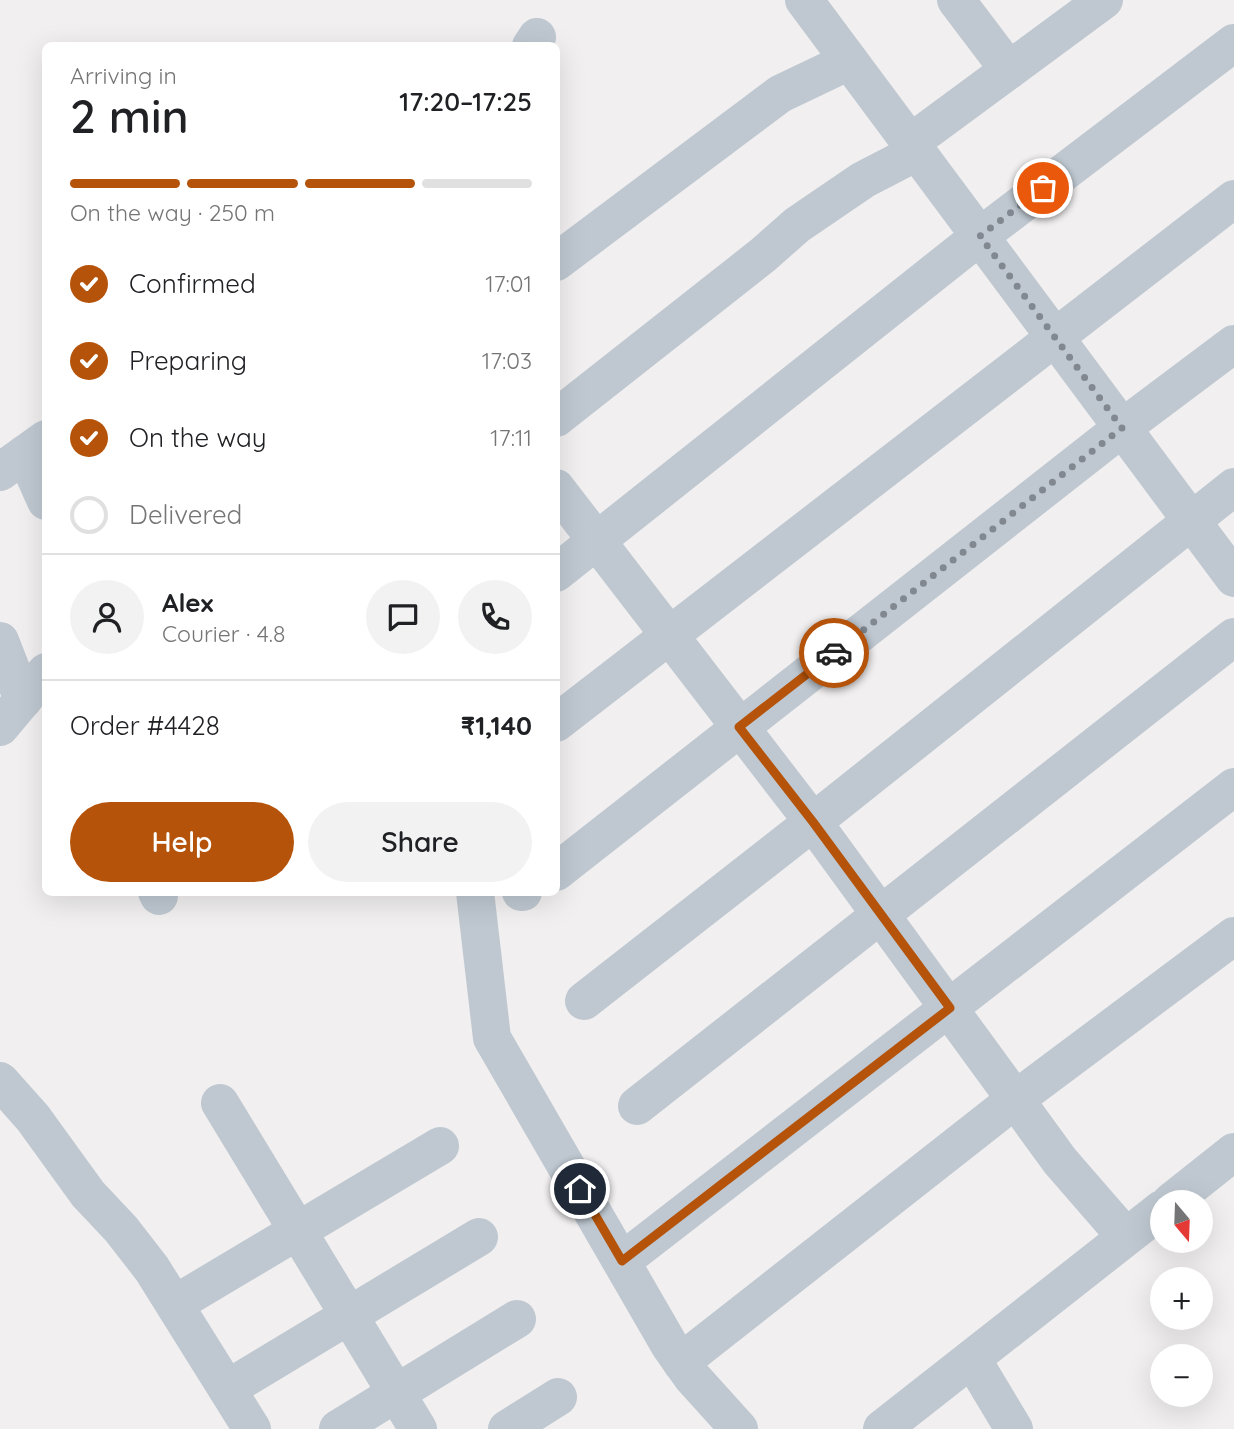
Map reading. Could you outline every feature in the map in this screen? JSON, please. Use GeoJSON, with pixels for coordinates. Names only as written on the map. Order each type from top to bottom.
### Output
{"type":"FeatureCollection","features":[{"type":"Feature","properties":{"kind":"street"},"geometry":{"type":"LineString","coordinates":[[804,0],[1234,579]]}},
{"type":"Feature","properties":{"kind":"street"},"geometry":{"type":"LineString","coordinates":[[956,0],[1009,70]]}},
{"type":"Feature","properties":{"kind":"street"},"geometry":{"type":"LineString","coordinates":[[560,415],[763,255],[797,225],[914,148],[1009,70],[1104,0]]}},
{"type":"Feature","properties":{"kind":"street"},"geometry":{"type":"LineString","coordinates":[[560,570],[980,236],[1234,43]]}},
{"type":"Feature","properties":{"kind":"street"},"geometry":{"type":"LineString","coordinates":[[560,259],[780,94],[849,61]]}},
{"type":"Feature","properties":{"kind":"street"},"geometry":{"type":"LineString","coordinates":[[560,720],[1234,199]]}},
{"type":"Feature","properties":{"kind":"street"},"geometry":{"type":"LineString","coordinates":[[560,869],[1122,428],[1234,344]]}},
{"type":"Feature","properties":{"kind":"street"},"geometry":{"type":"LineString","coordinates":[[24,455],[42,493]]}},
{"type":"Feature","properties":{"kind":"street"},"geometry":{"type":"LineString","coordinates":[[583,1001],[1234,487]]}},
{"type":"Feature","properties":{"kind":"street"},"geometry":{"type":"LineString","coordinates":[[560,493],[813,822],[1060,1161],[1126,1237]]}},
{"type":"Feature","properties":{"kind":"street"},"geometry":{"type":"LineString","coordinates":[[637,1106],[1234,637]]}},
{"type":"Feature","properties":{"kind":"street"},"geometry":{"type":"LineString","coordinates":[[0,641],[23,700]]}},
{"type":"Feature","properties":{"kind":"street"},"geometry":{"type":"LineString","coordinates":[[622,1261],[1234,787]]}},
{"type":"Feature","properties":{"kind":"street"},"geometry":{"type":"LineString","coordinates":[[475,896],[492,1038],[498,1051],[529,1099],[681,1362],[739,1429]]}},
{"type":"Feature","properties":{"kind":"street"},"geometry":{"type":"LineString","coordinates":[[681,1362],[1016,1099],[1234,936]]}},
{"type":"Feature","properties":{"kind":"street"},"geometry":{"type":"LineString","coordinates":[[0,1081],[33,1118],[88,1194],[136,1246],[252,1429]]}},
{"type":"Feature","properties":{"kind":"street"},"geometry":{"type":"LineString","coordinates":[[220,1103],[418,1429]]}},
{"type":"Feature","properties":{"kind":"street"},"geometry":{"type":"LineString","coordinates":[[175,1304],[440,1146]]}},
{"type":"Feature","properties":{"kind":"street"},"geometry":{"type":"LineString","coordinates":[[1186,1190],[1234,1152]]}},
{"type":"Feature","properties":{"kind":"street"},"geometry":{"type":"LineString","coordinates":[[882,1429],[1150,1218]]}},
{"type":"Feature","properties":{"kind":"street"},"geometry":{"type":"LineString","coordinates":[[228,1389],[479,1237]]}},
{"type":"Feature","properties":{"kind":"street"},"geometry":{"type":"LineString","coordinates":[[338,1429],[517,1318]]}},
{"type":"Feature","properties":{"kind":"street"},"geometry":{"type":"LineString","coordinates":[[972,1359],[1014,1429]]}},
{"type":"Feature","properties":{"kind":"street"},"geometry":{"type":"LineString","coordinates":[[507,1429],[558,1397]]}},
{"type":"Feature","properties":{"kind":"way so far"},"geometry":{"type":"LineString","coordinates":[[834,653],[1122,428],[980,236],[1043,188]]}},
{"type":"Feature","properties":{"kind":"route"},"geometry":{"type":"LineString","coordinates":[[580,1189],[622,1261],[950,1008],[813,822],[739,727],[834,653]]}}]}
